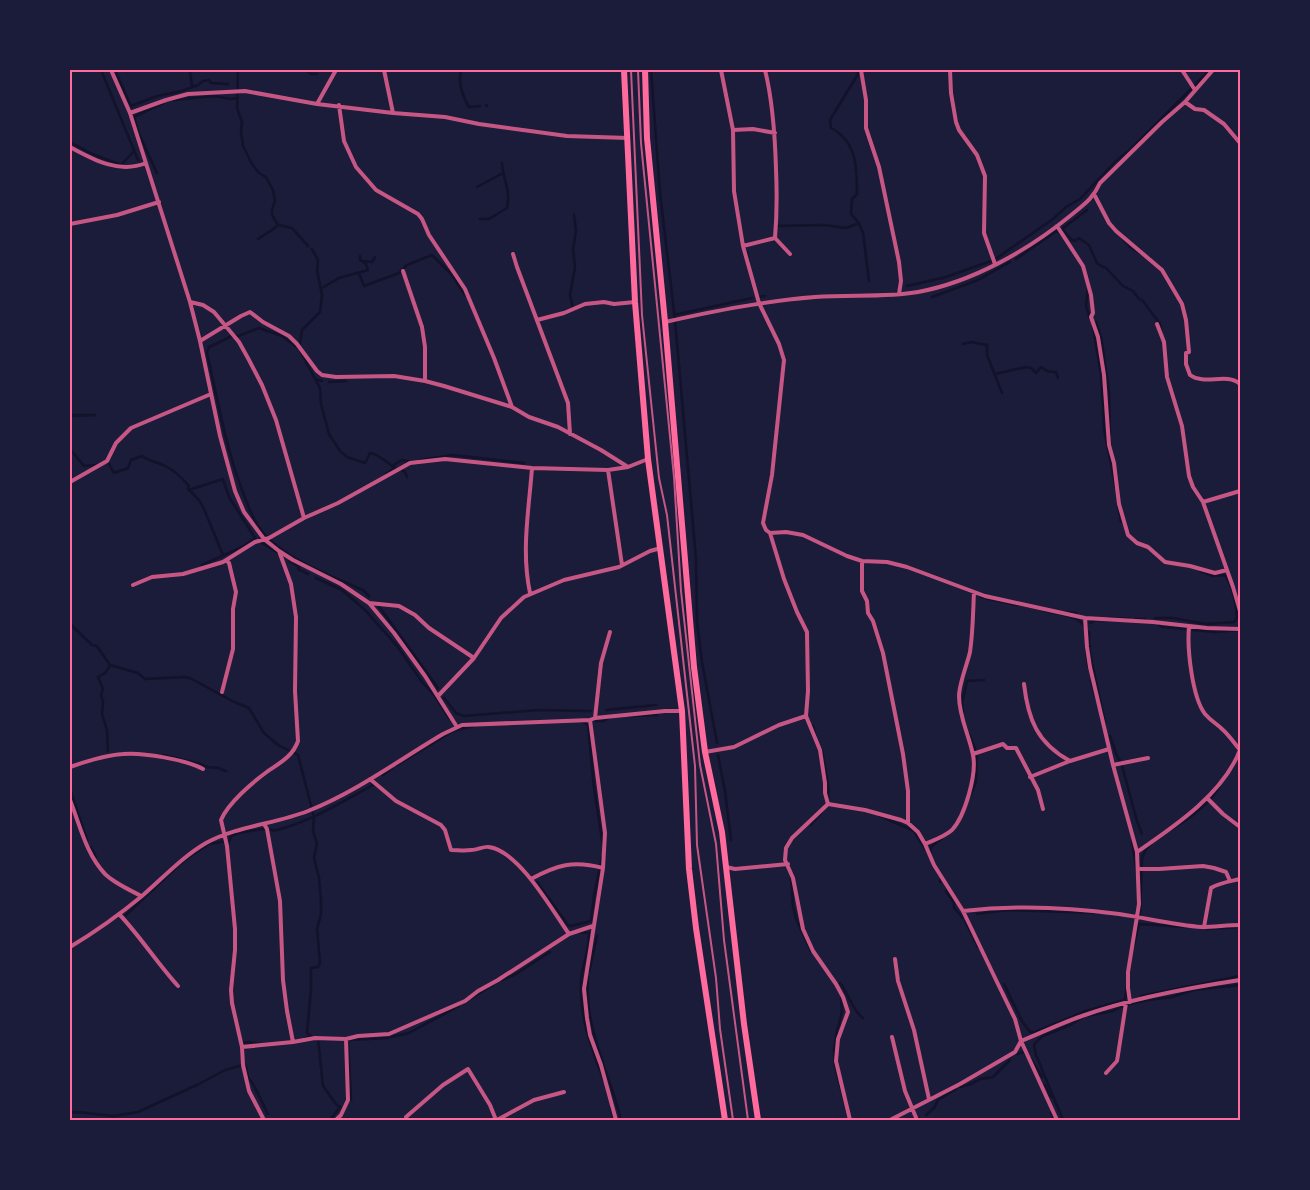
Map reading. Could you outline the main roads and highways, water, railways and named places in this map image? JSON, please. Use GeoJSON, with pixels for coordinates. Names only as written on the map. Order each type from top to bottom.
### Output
{"type":"FeatureCollection","features":[{"type":"Feature","properties":{"kind":"highway"},"geometry":{"type":"LineString","coordinates":[[624,70],[635,302],[648,458],[682,711],[689,868],[696,928],[725,1120]]}},
{"type":"Feature","properties":{"kind":"highway"},"geometry":{"type":"LineString","coordinates":[[645,70],[646,138],[665,322],[687,600],[696,684],[705,752],[722,832],[744,1024],[758,1120]]}},
{"type":"Feature","properties":{"kind":"waterway"},"geometry":{"type":"LineString","coordinates":[[101,70],[138,160]]}},
{"type":"Feature","properties":{"kind":"waterway"},"geometry":{"type":"LineString","coordinates":[[115,70],[131,106],[157,96],[182,91],[203,81],[209,80],[211,83],[228,84]]}},
{"type":"Feature","properties":{"kind":"waterway"},"geometry":{"type":"LineString","coordinates":[[188,70],[190,71],[192,86]]}},
{"type":"Feature","properties":{"kind":"waterway"},"geometry":{"type":"LineString","coordinates":[[238,70],[237,108],[242,122],[243,146],[252,164],[259,173],[266,177],[273,190],[275,201],[272,215],[278,225],[292,228],[308,246]]}},
{"type":"Feature","properties":{"kind":"waterway"},"geometry":{"type":"LineString","coordinates":[[306,70],[311,74],[317,74]]}},
{"type":"Feature","properties":{"kind":"waterway"},"geometry":{"type":"LineString","coordinates":[[461,70],[460,84],[469,107],[480,106]]}},
{"type":"Feature","properties":{"kind":"waterway"},"geometry":{"type":"LineString","coordinates":[[651,70],[660,193],[675,320],[696,559],[697,622],[702,662],[717,743]]}},
{"type":"Feature","properties":{"kind":"waterway"},"geometry":{"type":"LineString","coordinates":[[858,70],[858,74],[830,120],[831,128],[846,140],[854,156],[857,174],[857,194],[852,199],[851,214],[859,223],[863,233],[869,281]]}},
{"type":"Feature","properties":{"kind":"waterway"},"geometry":{"type":"LineString","coordinates":[[943,278],[994,260],[1053,219],[1066,207],[1080,199],[1115,162],[1131,149],[1210,70]]}},
{"type":"Feature","properties":{"kind":"waterway"},"geometry":{"type":"LineString","coordinates":[[173,100],[215,96],[231,99],[238,98]]}},
{"type":"Feature","properties":{"kind":"waterway"},"geometry":{"type":"LineString","coordinates":[[157,173],[139,134],[134,117],[163,103]]}},
{"type":"Feature","properties":{"kind":"waterway"},"geometry":{"type":"LineString","coordinates":[[70,142],[90,153],[121,165],[134,151]]}},
{"type":"Feature","properties":{"kind":"waterway"},"geometry":{"type":"LineString","coordinates":[[480,219],[489,219],[507,208],[508,196],[502,163]]}},
{"type":"Feature","properties":{"kind":"waterway"},"geometry":{"type":"LineString","coordinates":[[477,187],[503,173]]}},
{"type":"Feature","properties":{"kind":"waterway"},"geometry":{"type":"LineString","coordinates":[[1087,210],[1062,229],[1072,240],[1075,241],[1079,238],[1089,245],[1097,263],[1106,268],[1123,286],[1133,291],[1143,301],[1160,324],[1161,330]]}},
{"type":"Feature","properties":{"kind":"waterway"},"geometry":{"type":"LineString","coordinates":[[573,308],[570,295],[575,267],[573,250],[576,230],[574,215]]}},
{"type":"Feature","properties":{"kind":"waterway"},"geometry":{"type":"LineString","coordinates":[[779,226],[824,225],[846,228],[859,223]]}},
{"type":"Feature","properties":{"kind":"waterway"},"geometry":{"type":"LineString","coordinates":[[258,239],[278,225]]}},
{"type":"Feature","properties":{"kind":"waterway"},"geometry":{"type":"LineString","coordinates":[[1016,259],[1055,232],[1058,231],[1060,233]]}},
{"type":"Feature","properties":{"kind":"waterway"},"geometry":{"type":"LineString","coordinates":[[1123,239],[1130,247],[1140,253]]}},
{"type":"Feature","properties":{"kind":"waterway"},"geometry":{"type":"LineString","coordinates":[[312,249],[318,260],[317,270],[322,295],[320,312],[302,330],[299,349],[320,388],[321,404],[329,434],[340,451],[347,457],[365,463],[370,453],[377,455],[395,468],[386,474]]}},
{"type":"Feature","properties":{"kind":"waterway"},"geometry":{"type":"LineString","coordinates":[[747,252],[749,262]]}},
{"type":"Feature","properties":{"kind":"waterway"},"geometry":{"type":"LineString","coordinates":[[359,273],[364,286],[399,273],[407,265],[432,255],[452,275],[465,295]]}},
{"type":"Feature","properties":{"kind":"waterway"},"geometry":{"type":"LineString","coordinates":[[322,288],[339,278],[368,270],[366,264],[360,260],[360,256]]}},
{"type":"Feature","properties":{"kind":"waterway"},"geometry":{"type":"LineString","coordinates":[[362,261],[372,262],[375,257]]}},
{"type":"Feature","properties":{"kind":"waterway"},"geometry":{"type":"LineString","coordinates":[[932,297],[978,280],[1010,262]]}},
{"type":"Feature","properties":{"kind":"waterway"},"geometry":{"type":"LineString","coordinates":[[907,286],[942,278]]}},
{"type":"Feature","properties":{"kind":"waterway"},"geometry":{"type":"LineString","coordinates":[[1088,288],[1086,306],[1090,319]]}},
{"type":"Feature","properties":{"kind":"waterway"},"geometry":{"type":"LineString","coordinates":[[758,296],[765,296]]}},
{"type":"Feature","properties":{"kind":"waterway"},"geometry":{"type":"LineString","coordinates":[[674,315],[752,298]]}},
{"type":"Feature","properties":{"kind":"waterway"},"geometry":{"type":"LineString","coordinates":[[1096,322],[1101,337],[1109,391],[1110,435]]}},
{"type":"Feature","properties":{"kind":"waterway"},"geometry":{"type":"LineString","coordinates":[[1093,326],[1101,375],[1104,429],[1116,489]]}},
{"type":"Feature","properties":{"kind":"waterway"},"geometry":{"type":"LineString","coordinates":[[298,348],[282,336],[259,328],[238,336],[232,336],[209,347],[207,353],[231,456],[249,507],[264,534],[274,544],[298,560],[363,590],[369,596]]}},
{"type":"Feature","properties":{"kind":"waterway"},"geometry":{"type":"LineString","coordinates":[[963,344],[971,342],[987,345],[987,355],[1002,393]]}},
{"type":"Feature","properties":{"kind":"waterway"},"geometry":{"type":"LineString","coordinates":[[995,374],[1026,367],[1031,368],[1036,373],[1041,367],[1047,371],[1054,372]]}},
{"type":"Feature","properties":{"kind":"waterway"},"geometry":{"type":"LineString","coordinates":[[1056,372],[1058,378]]}},
{"type":"Feature","properties":{"kind":"waterway"},"geometry":{"type":"LineString","coordinates":[[315,379],[322,381]]}},
{"type":"Feature","properties":{"kind":"waterway"},"geometry":{"type":"LineString","coordinates":[[329,382],[346,381]]}},
{"type":"Feature","properties":{"kind":"waterway"},"geometry":{"type":"LineString","coordinates":[[70,415],[95,415],[70,416]]}},
{"type":"Feature","properties":{"kind":"waterway"},"geometry":{"type":"LineString","coordinates":[[70,449],[84,466],[98,465]]}},
{"type":"Feature","properties":{"kind":"waterway"},"geometry":{"type":"LineString","coordinates":[[420,460],[453,455],[524,463]]}},
{"type":"Feature","properties":{"kind":"waterway"},"geometry":{"type":"LineString","coordinates":[[108,462],[114,473],[128,468],[131,460],[142,456],[164,465],[176,473],[199,500],[223,555]]}},
{"type":"Feature","properties":{"kind":"waterway"},"geometry":{"type":"LineString","coordinates":[[392,466],[402,460],[412,462]]}},
{"type":"Feature","properties":{"kind":"waterway"},"geometry":{"type":"LineString","coordinates":[[402,470],[407,477]]}},
{"type":"Feature","properties":{"kind":"waterway"},"geometry":{"type":"LineString","coordinates":[[189,490],[223,479],[229,497],[255,538],[244,546],[202,565]]}},
{"type":"Feature","properties":{"kind":"waterway"},"geometry":{"type":"LineString","coordinates":[[1118,506],[1121,522]]}},
{"type":"Feature","properties":{"kind":"waterway"},"geometry":{"type":"LineString","coordinates":[[259,541],[278,553]]}},
{"type":"Feature","properties":{"kind":"waterway"},"geometry":{"type":"LineString","coordinates":[[290,561],[299,567],[298,569],[308,574]]}},
{"type":"Feature","properties":{"kind":"waterway"},"geometry":{"type":"LineString","coordinates":[[1155,618],[1173,618],[1205,624],[1234,622],[1237,618],[1235,601],[1225,575],[1213,576],[1200,571]]}},
{"type":"Feature","properties":{"kind":"waterway"},"geometry":{"type":"LineString","coordinates":[[316,578],[342,590],[365,610],[397,646],[422,682],[435,696],[449,718]]}},
{"type":"Feature","properties":{"kind":"waterway"},"geometry":{"type":"LineString","coordinates":[[981,597],[1017,605]]}},
{"type":"Feature","properties":{"kind":"waterway"},"geometry":{"type":"LineString","coordinates":[[378,605],[438,688]]}},
{"type":"Feature","properties":{"kind":"waterway"},"geometry":{"type":"LineString","coordinates":[[1042,610],[1071,617],[1081,622],[1084,626]]}},
{"type":"Feature","properties":{"kind":"waterway"},"geometry":{"type":"LineString","coordinates":[[1064,612],[1076,613]]}},
{"type":"Feature","properties":{"kind":"waterway"},"geometry":{"type":"LineString","coordinates":[[1110,618],[1129,619]]}},
{"type":"Feature","properties":{"kind":"waterway"},"geometry":{"type":"LineString","coordinates":[[1135,619],[1145,619]]}},
{"type":"Feature","properties":{"kind":"waterway"},"geometry":{"type":"LineString","coordinates":[[1090,623],[1096,620],[1118,621]]}},
{"type":"Feature","properties":{"kind":"waterway"},"geometry":{"type":"LineString","coordinates":[[70,624],[92,645],[97,646],[110,665],[138,673],[145,679],[190,678],[249,708],[264,733],[278,745],[298,755],[314,817],[313,831],[317,843],[314,858],[319,878],[321,900],[321,914],[317,929],[320,963],[318,967],[311,968],[307,1033],[311,1036],[305,1038]]}},
{"type":"Feature","properties":{"kind":"waterway"},"geometry":{"type":"LineString","coordinates":[[1158,624],[1162,627],[1185,629]]}},
{"type":"Feature","properties":{"kind":"waterway"},"geometry":{"type":"LineString","coordinates":[[1193,630],[1215,632],[1240,631]]}},
{"type":"Feature","properties":{"kind":"waterway"},"geometry":{"type":"LineString","coordinates":[[1089,632],[1090,654],[1105,723]]}},
{"type":"Feature","properties":{"kind":"waterway"},"geometry":{"type":"LineString","coordinates":[[1086,649],[1088,666]]}},
{"type":"Feature","properties":{"kind":"waterway"},"geometry":{"type":"LineString","coordinates":[[108,751],[107,730],[102,714],[103,701],[101,695],[103,689],[98,677],[105,673],[110,666]]}},
{"type":"Feature","properties":{"kind":"waterway"},"geometry":{"type":"LineString","coordinates":[[963,712],[962,703],[967,681],[984,680]]}},
{"type":"Feature","properties":{"kind":"waterway"},"geometry":{"type":"LineString","coordinates":[[1091,680],[1095,696]]}},
{"type":"Feature","properties":{"kind":"waterway"},"geometry":{"type":"LineString","coordinates":[[444,698],[456,713],[464,716],[539,710],[591,711]]}},
{"type":"Feature","properties":{"kind":"waterway"},"geometry":{"type":"LineString","coordinates":[[606,710],[656,705]]}},
{"type":"Feature","properties":{"kind":"waterway"},"geometry":{"type":"LineString","coordinates":[[629,716],[657,715]]}},
{"type":"Feature","properties":{"kind":"waterway"},"geometry":{"type":"LineString","coordinates":[[596,721],[604,721],[608,718]]}},
{"type":"Feature","properties":{"kind":"waterway"},"geometry":{"type":"LineString","coordinates":[[580,720],[588,725],[594,788],[603,846]]}},
{"type":"Feature","properties":{"kind":"waterway"},"geometry":{"type":"LineString","coordinates":[[397,765],[453,731],[473,726]]}},
{"type":"Feature","properties":{"kind":"waterway"},"geometry":{"type":"LineString","coordinates":[[813,726],[816,737]]}},
{"type":"Feature","properties":{"kind":"waterway"},"geometry":{"type":"LineString","coordinates":[[969,734],[975,749]]}},
{"type":"Feature","properties":{"kind":"waterway"},"geometry":{"type":"LineString","coordinates":[[1110,736],[1121,762]]}},
{"type":"Feature","properties":{"kind":"waterway"},"geometry":{"type":"LineString","coordinates":[[821,749],[829,789],[828,800]]}},
{"type":"Feature","properties":{"kind":"waterway"},"geometry":{"type":"LineString","coordinates":[[163,755],[226,771]]}},
{"type":"Feature","properties":{"kind":"waterway"},"geometry":{"type":"LineString","coordinates":[[718,755],[731,840]]}},
{"type":"Feature","properties":{"kind":"waterway"},"geometry":{"type":"LineString","coordinates":[[970,796],[976,782],[977,755]]}},
{"type":"Feature","properties":{"kind":"waterway"},"geometry":{"type":"LineString","coordinates":[[1122,766],[1142,834]]}},
{"type":"Feature","properties":{"kind":"waterway"},"geometry":{"type":"LineString","coordinates":[[383,775],[392,768]]}},
{"type":"Feature","properties":{"kind":"waterway"},"geometry":{"type":"LineString","coordinates":[[228,845],[231,836],[248,831],[276,830],[290,826],[327,810],[375,784]]}},
{"type":"Feature","properties":{"kind":"waterway"},"geometry":{"type":"LineString","coordinates":[[1172,829],[1200,810],[1221,784]]}},
{"type":"Feature","properties":{"kind":"waterway"},"geometry":{"type":"LineString","coordinates":[[70,789],[87,840]]}},
{"type":"Feature","properties":{"kind":"waterway"},"geometry":{"type":"LineString","coordinates":[[811,825],[821,813]]}},
{"type":"Feature","properties":{"kind":"waterway"},"geometry":{"type":"LineString","coordinates":[[880,816],[914,831],[925,849]]}},
{"type":"Feature","properties":{"kind":"waterway"},"geometry":{"type":"LineString","coordinates":[[930,854],[931,847],[941,839]]}},
{"type":"Feature","properties":{"kind":"waterway"},"geometry":{"type":"LineString","coordinates":[[1132,840],[1137,874]]}},
{"type":"Feature","properties":{"kind":"waterway"},"geometry":{"type":"LineString","coordinates":[[126,915],[192,855],[209,844],[227,841]]}},
{"type":"Feature","properties":{"kind":"waterway"},"geometry":{"type":"LineString","coordinates":[[1140,916],[1142,858],[1146,849],[1151,844]]}},
{"type":"Feature","properties":{"kind":"waterway"},"geometry":{"type":"LineString","coordinates":[[91,847],[96,857]]}},
{"type":"Feature","properties":{"kind":"waterway"},"geometry":{"type":"LineString","coordinates":[[537,882],[568,925],[591,921],[602,857]]}},
{"type":"Feature","properties":{"kind":"waterway"},"geometry":{"type":"LineString","coordinates":[[791,878],[796,919],[811,951]]}},
{"type":"Feature","properties":{"kind":"waterway"},"geometry":{"type":"LineString","coordinates":[[946,891],[954,903],[954,908],[963,918]]}},
{"type":"Feature","properties":{"kind":"waterway"},"geometry":{"type":"LineString","coordinates":[[977,914],[1008,910],[1100,913]]}},
{"type":"Feature","properties":{"kind":"waterway"},"geometry":{"type":"LineString","coordinates":[[965,921],[978,947]]}},
{"type":"Feature","properties":{"kind":"waterway"},"geometry":{"type":"LineString","coordinates":[[1134,945],[1139,924],[1187,927]]}},
{"type":"Feature","properties":{"kind":"waterway"},"geometry":{"type":"LineString","coordinates":[[1207,929],[1239,927]]}},
{"type":"Feature","properties":{"kind":"waterway"},"geometry":{"type":"LineString","coordinates":[[579,932],[589,933],[581,977],[584,1021],[604,1081]]}},
{"type":"Feature","properties":{"kind":"waterway"},"geometry":{"type":"LineString","coordinates":[[589,972],[597,936]]}},
{"type":"Feature","properties":{"kind":"waterway"},"geometry":{"type":"LineString","coordinates":[[502,980],[516,974],[550,952]]}},
{"type":"Feature","properties":{"kind":"waterway"},"geometry":{"type":"LineString","coordinates":[[1141,996],[1240,976]]}},
{"type":"Feature","properties":{"kind":"waterway"},"geometry":{"type":"LineString","coordinates":[[588,977],[590,1014],[598,1050],[621,1120]]}},
{"type":"Feature","properties":{"kind":"waterway"},"geometry":{"type":"LineString","coordinates":[[840,983],[856,1011],[863,1018]]}},
{"type":"Feature","properties":{"kind":"waterway"},"geometry":{"type":"LineString","coordinates":[[1004,984],[1022,1021],[1030,1032],[1035,1032],[1086,1011],[1125,1000],[1127,986]]}},
{"type":"Feature","properties":{"kind":"waterway"},"geometry":{"type":"LineString","coordinates":[[472,998],[493,985]]}},
{"type":"Feature","properties":{"kind":"waterway"},"geometry":{"type":"LineString","coordinates":[[1063,1120],[1036,1055],[1035,1043],[1043,1036],[1070,1025],[1085,1016],[1113,1011],[1125,1005],[1172,997],[1193,990],[1240,985]]}},
{"type":"Feature","properties":{"kind":"waterway"},"geometry":{"type":"LineString","coordinates":[[841,998],[842,1011],[834,1050],[835,1066],[848,1116]]}},
{"type":"Feature","properties":{"kind":"waterway"},"geometry":{"type":"LineString","coordinates":[[391,1037],[409,1033],[459,1006]]}},
{"type":"Feature","properties":{"kind":"waterway"},"geometry":{"type":"LineString","coordinates":[[351,1100],[348,1040],[388,1038]]}},
{"type":"Feature","properties":{"kind":"waterway"},"geometry":{"type":"LineString","coordinates":[[320,1039],[318,1039],[323,1086],[340,1107],[330,1120]]}},
{"type":"Feature","properties":{"kind":"waterway"},"geometry":{"type":"LineString","coordinates":[[242,1041],[244,1043],[260,1044]]}},
{"type":"Feature","properties":{"kind":"waterway"},"geometry":{"type":"LineString","coordinates":[[1017,1054],[1024,1052],[1027,1056]]}},
{"type":"Feature","properties":{"kind":"waterway"},"geometry":{"type":"LineString","coordinates":[[1031,1059],[1042,1077]]}},
{"type":"Feature","properties":{"kind":"waterway"},"geometry":{"type":"LineString","coordinates":[[960,1087],[980,1079],[993,1077],[1010,1060]]}},
{"type":"Feature","properties":{"kind":"waterway"},"geometry":{"type":"LineString","coordinates":[[70,1113],[114,1116],[138,1112],[225,1070],[243,1065],[246,1067],[248,1078],[256,1089],[268,1114]]}},
{"type":"Feature","properties":{"kind":"waterway"},"geometry":{"type":"LineString","coordinates":[[1045,1085],[1051,1097]]}},
{"type":"Feature","properties":{"kind":"waterway"},"geometry":{"type":"LineString","coordinates":[[926,1115],[934,1108],[938,1100],[956,1089]]}},
{"type":"Feature","properties":{"kind":"waterway"},"geometry":{"type":"LineString","coordinates":[[611,1108],[614,1120]]}},
{"type":"Feature","properties":{"kind":"waterway"},"geometry":{"type":"LineString","coordinates":[[1051,1113],[1053,1117]]}},
{"type":"Feature","properties":{"kind":"waterway"},"geometry":{"type":"LineString","coordinates":[[909,1120],[919,1118]]}}]}
